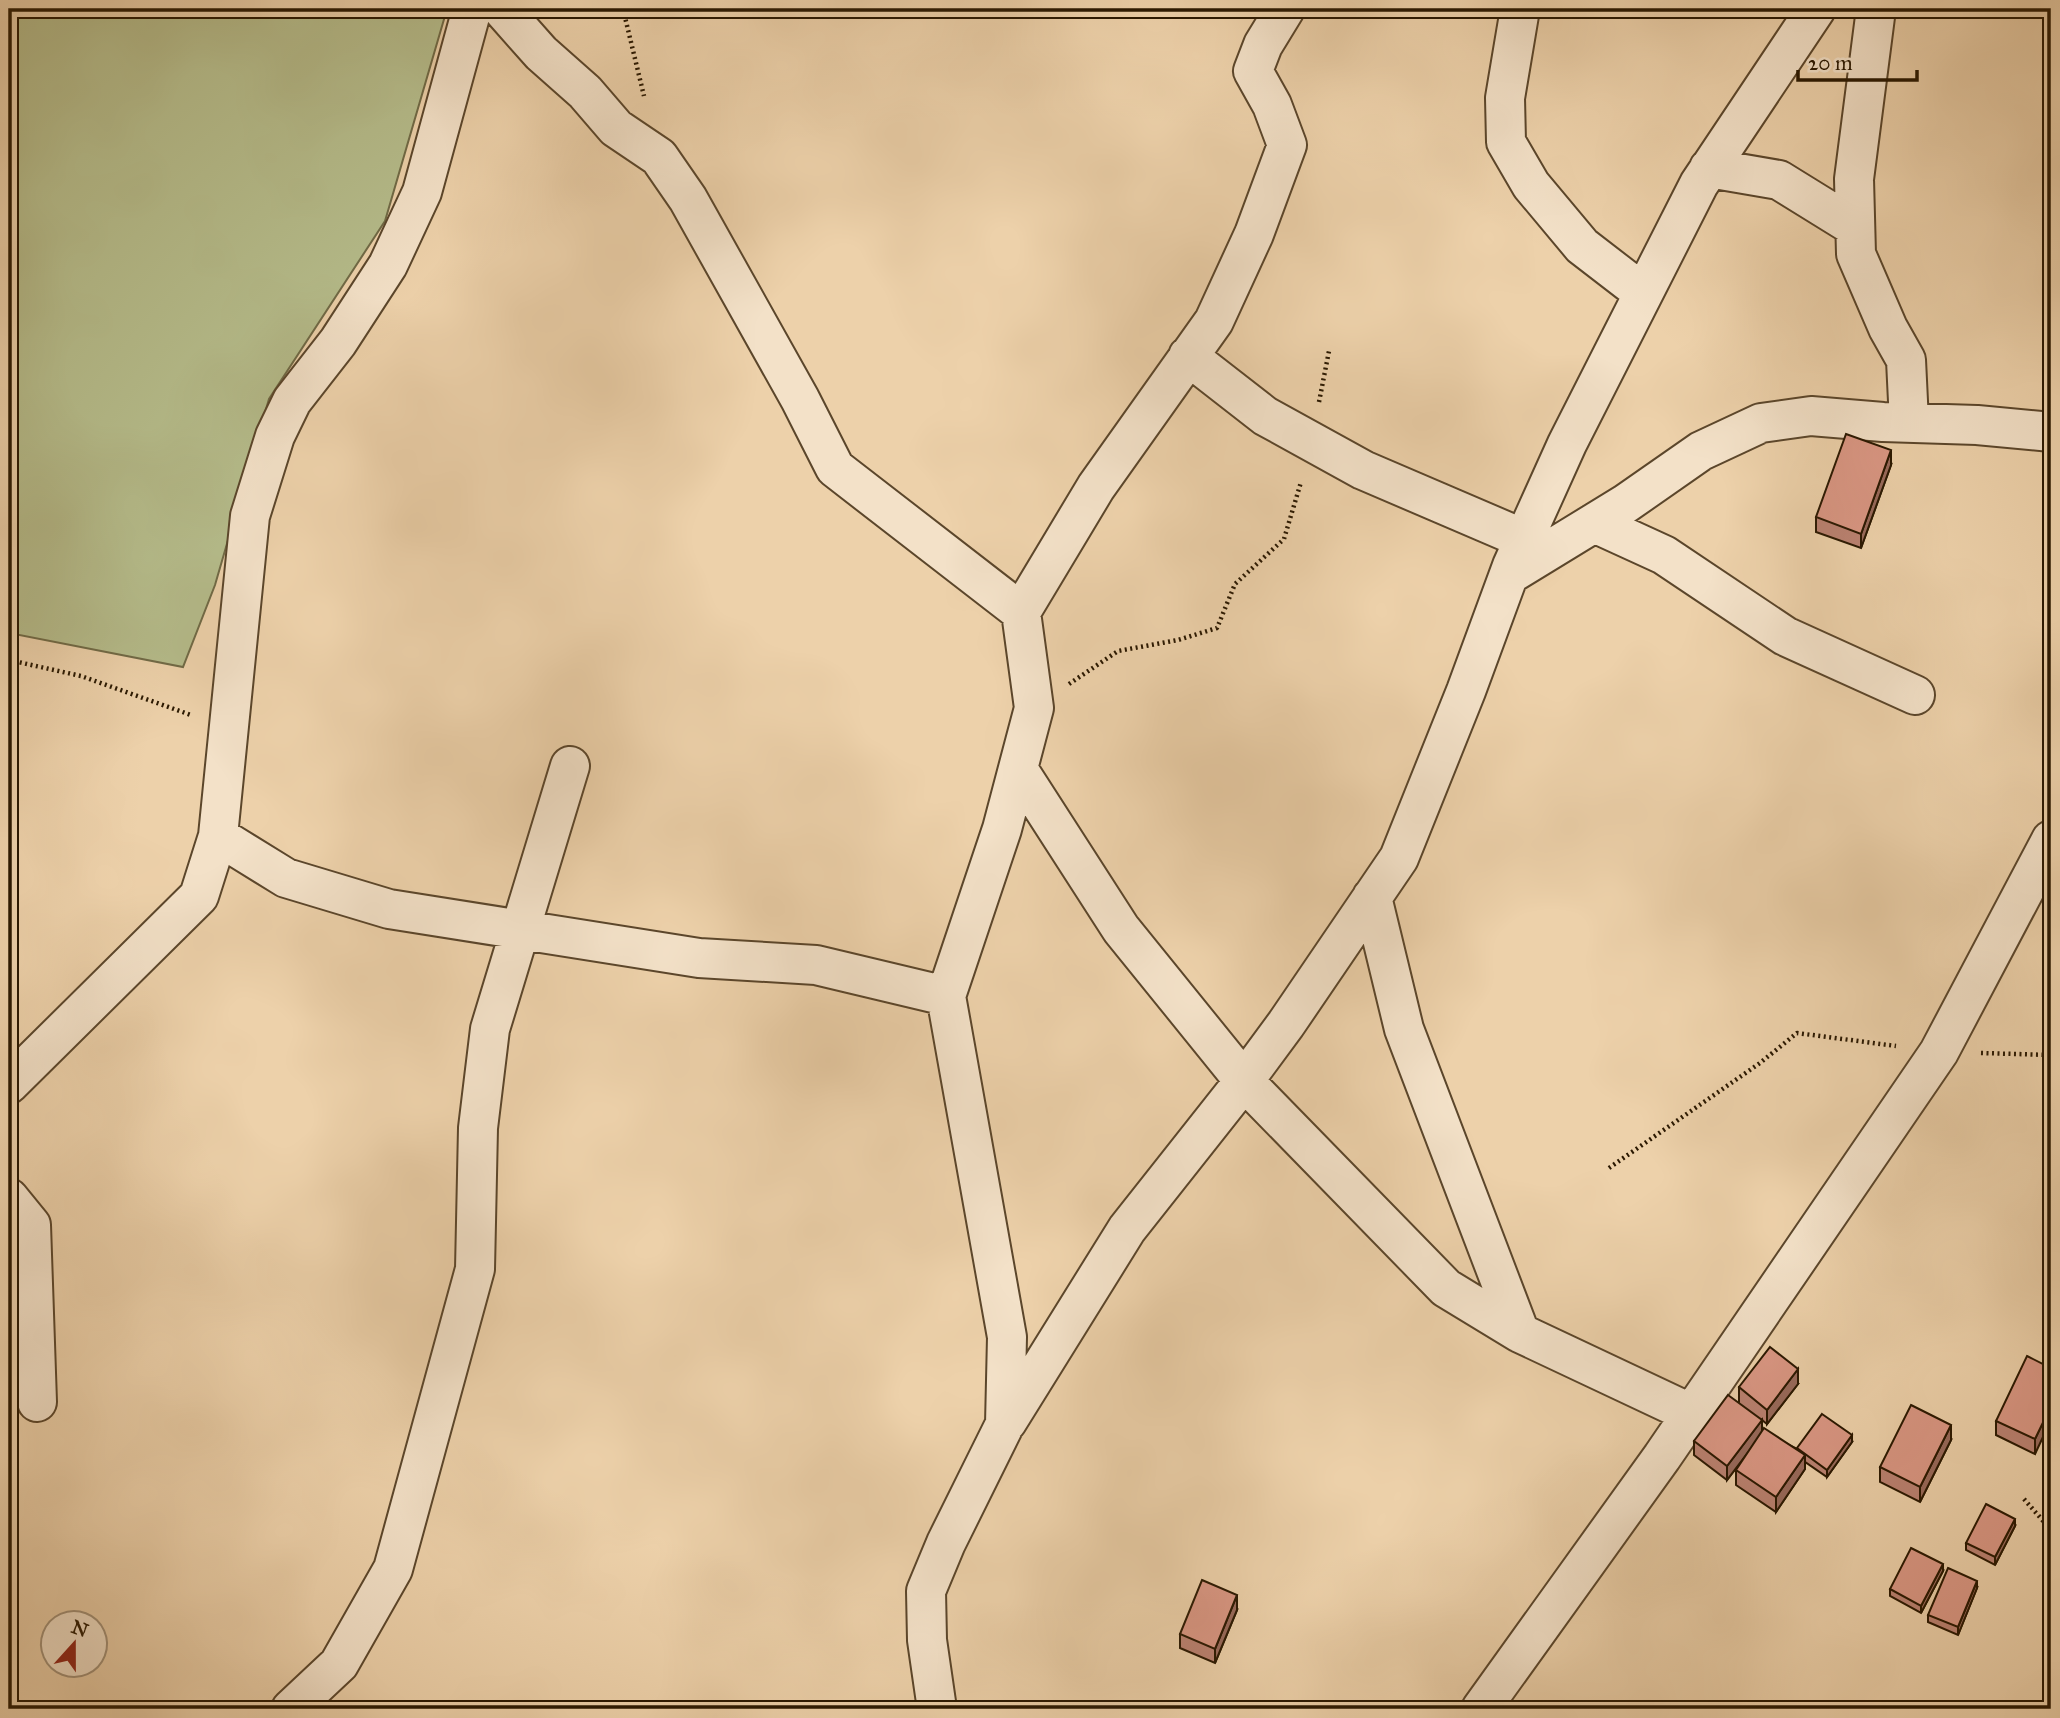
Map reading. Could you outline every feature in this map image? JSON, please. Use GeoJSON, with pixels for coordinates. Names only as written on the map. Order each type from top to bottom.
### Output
{"type":"FeatureCollection","features":[{"type":"Feature","properties":{"kind":"street"},"geometry":{"type":"LineString","coordinates":[[9,1084],[199,896],[218,836],[250,516],[275,436],[292,401],[338,342],[388,265],[422,192],[472,9]]}},
{"type":"Feature","properties":{"kind":"street"},"geometry":{"type":"LineString","coordinates":[[502,9],[541,53],[585,92],[616,128],[659,157],[688,199],[800,399],[835,468],[1021,612]]}},
{"type":"Feature","properties":{"kind":"street"},"geometry":{"type":"LineString","coordinates":[[1006,1423],[1007,1337],[946,996],[1002,829],[1034,708],[1021,612],[1097,487],[1213,321],[1249,246],[1287,145],[1272,105],[1253,71],[1263,45],[1285,9]]}},
{"type":"Feature","properties":{"kind":"street"},"geometry":{"type":"LineString","coordinates":[[1520,9],[1505,98],[1506,142],[1531,185],[1582,246],[1643,293]]}},
{"type":"Feature","properties":{"kind":"street"},"geometry":{"type":"LineString","coordinates":[[937,1709],[927,1640],[926,1591],[946,1543],[1006,1423],[1126,1229],[1286,1024],[1399,858],[1524,538],[1567,444],[1709,168],[1816,9]]}},
{"type":"Feature","properties":{"kind":"street"},"geometry":{"type":"LineString","coordinates":[[1876,9],[1854,178],[1856,254],[1888,328],[1906,360],[1909,422]]}},
{"type":"Feature","properties":{"kind":"street"},"geometry":{"type":"LineString","coordinates":[[1709,168],[1779,180],[1856,227]]}},
{"type":"Feature","properties":{"kind":"street"},"geometry":{"type":"LineString","coordinates":[[1188,356],[1265,416],[1363,470],[1524,538]]}},
{"type":"Feature","properties":{"kind":"street"},"geometry":{"type":"LineString","coordinates":[[1509,575],[1594,523],[1701,451],[1760,423],[1811,416],[2051,432]]}},
{"type":"Feature","properties":{"kind":"street"},"geometry":{"type":"LineString","coordinates":[[1594,523],[1664,555],[1785,636],[1914,695]]}},
{"type":"Feature","properties":{"kind":"street"},"geometry":{"type":"LineString","coordinates":[[291,1709],[339,1664],[393,1569],[475,1269],[478,1128],[490,1030],[570,766]]}},
{"type":"Feature","properties":{"kind":"street"},"geometry":{"type":"LineString","coordinates":[[1018,769],[1121,929],[1244,1081],[1446,1288],[1520,1334],[1692,1414]]}},
{"type":"Feature","properties":{"kind":"street"},"geometry":{"type":"LineString","coordinates":[[218,836],[286,878],[389,909],[521,932],[699,958],[816,965],[946,996]]}},
{"type":"Feature","properties":{"kind":"street"},"geometry":{"type":"LineString","coordinates":[[1481,1709],[1692,1414],[1939,1052],[2051,840]]}},
{"type":"Feature","properties":{"kind":"street"},"geometry":{"type":"LineString","coordinates":[[1372,897],[1404,1029],[1520,1334]]}},
{"type":"Feature","properties":{"kind":"street"},"geometry":{"type":"LineString","coordinates":[[2012,914],[2051,898]]}},
{"type":"Feature","properties":{"kind":"street"},"geometry":{"type":"LineString","coordinates":[[9,1198],[31,1225],[37,1402]]}},
{"type":"Feature","properties":{"kind":"path"},"geometry":{"type":"LineString","coordinates":[[623,9],[659,157]]}},
{"type":"Feature","properties":{"kind":"path"},"geometry":{"type":"LineString","coordinates":[[1034,708],[1118,651],[1178,640],[1217,628],[1235,584],[1284,538],[1312,442],[1329,351]]}},
{"type":"Feature","properties":{"kind":"path"},"geometry":{"type":"LineString","coordinates":[[9,660],[81,676],[228,729]]}},
{"type":"Feature","properties":{"kind":"path"},"geometry":{"type":"LineString","coordinates":[[1609,1168],[1760,1063],[1797,1033],[1939,1052],[2051,1055]]}},
{"type":"Feature","properties":{"kind":"path"},"geometry":{"type":"LineString","coordinates":[[2024,1499],[2051,1530]]}},
{"type":"Feature","properties":{"kind":"green space"},"geometry":{"type":"Polygon","coordinates":[[[9,9],[447,9],[385,221],[269,399],[215,585],[183,667],[9,633],[9,9]]]}},
{"type":"Feature","properties":{"kind":"building"},"geometry":{"type":"Polygon","coordinates":[[[1846,434],[1891,450],[1861,534],[1816,517],[1846,434]]]}},
{"type":"Feature","properties":{"kind":"building"},"geometry":{"type":"Polygon","coordinates":[[[1770,1347],[1798,1369],[1767,1410],[1739,1387],[1770,1347]]]}},
{"type":"Feature","properties":{"kind":"building"},"geometry":{"type":"Polygon","coordinates":[[[2027,1356],[2051,1368],[2051,1406],[2035,1439],[1996,1421],[2027,1356]]]}},
{"type":"Feature","properties":{"kind":"building"},"geometry":{"type":"Polygon","coordinates":[[[1728,1395],[1762,1420],[1727,1466],[1694,1441],[1728,1395]]]}},
{"type":"Feature","properties":{"kind":"building"},"geometry":{"type":"Polygon","coordinates":[[[1911,1405],[1951,1425],[1920,1487],[1880,1467],[1911,1405]]]}},
{"type":"Feature","properties":{"kind":"building"},"geometry":{"type":"Polygon","coordinates":[[[1822,1414],[1852,1435],[1827,1470],[1797,1448],[1822,1414]]]}},
{"type":"Feature","properties":{"kind":"building"},"geometry":{"type":"Polygon","coordinates":[[[1764,1428],[1805,1455],[1776,1497],[1736,1470],[1764,1428]]]}},
{"type":"Feature","properties":{"kind":"building"},"geometry":{"type":"Polygon","coordinates":[[[1986,1504],[2015,1519],[1995,1557],[1966,1543],[1986,1504]]]}},
{"type":"Feature","properties":{"kind":"building"},"geometry":{"type":"Polygon","coordinates":[[[1911,1548],[1943,1564],[1921,1606],[1890,1589],[1911,1548]]]}},
{"type":"Feature","properties":{"kind":"building"},"geometry":{"type":"Polygon","coordinates":[[[1948,1568],[1977,1581],[1958,1627],[1928,1615],[1948,1568]]]}},
{"type":"Feature","properties":{"kind":"building"},"geometry":{"type":"Polygon","coordinates":[[[1202,1580],[1237,1595],[1215,1649],[1180,1634],[1202,1580]]]}}]}
